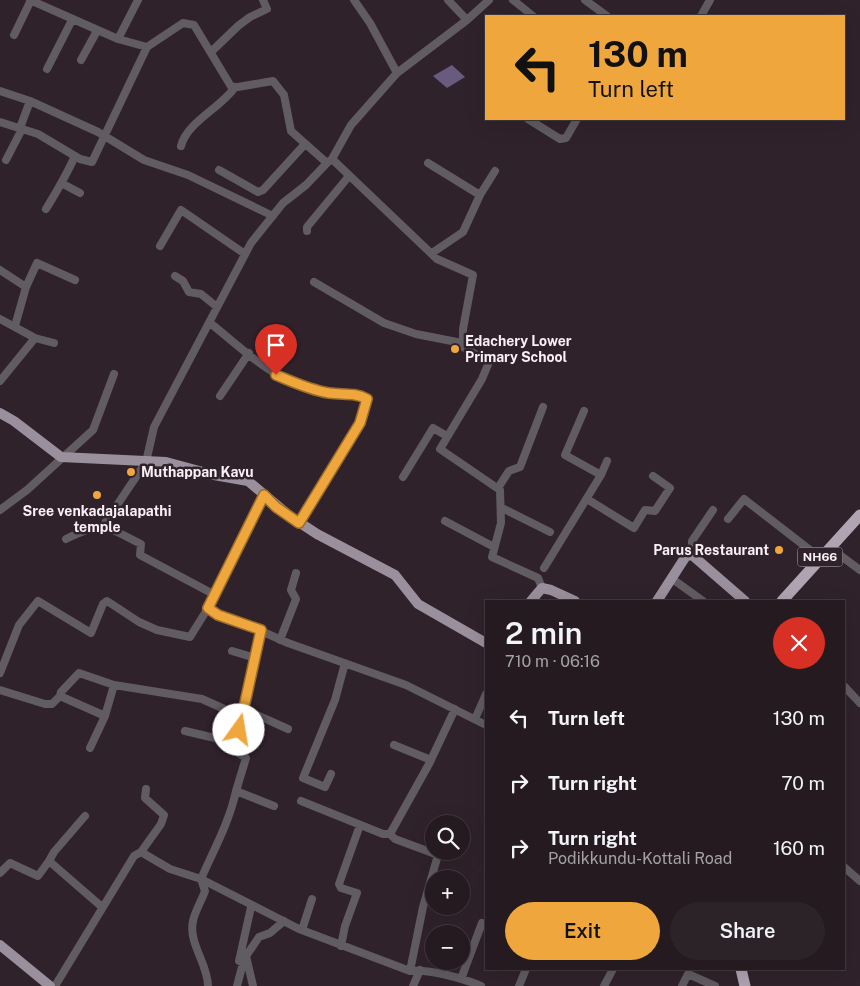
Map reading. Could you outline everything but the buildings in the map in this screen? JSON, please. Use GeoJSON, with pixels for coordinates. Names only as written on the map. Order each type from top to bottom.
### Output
{"type":"FeatureCollection","features":[{"type":"Feature","properties":{"kind":"highway","name":"NH66"},"geometry":{"type":"LineString","coordinates":[[783,600],[819,557],[860,515]]}},
{"type":"Feature","properties":{"kind":"highway","name":"NH66"},"geometry":{"type":"LineString","coordinates":[[789,600],[833,550],[860,523]]}},
{"type":"Feature","properties":{"kind":"highway"},"geometry":{"type":"LineString","coordinates":[[742,970],[745,986]]}},
{"type":"Feature","properties":{"kind":"main road"},"geometry":{"type":"LineString","coordinates":[[0,413],[14,420],[61,457],[166,462],[214,475],[223,475],[248,481],[276,507],[299,523],[395,575],[418,604],[485,642]]}},
{"type":"Feature","properties":{"kind":"main road"},"geometry":{"type":"LineString","coordinates":[[658,600],[686,556],[692,555],[744,600]]}},
{"type":"Feature","properties":{"kind":"main road"},"geometry":{"type":"LineString","coordinates":[[532,600],[542,588],[552,590],[574,600]]}},
{"type":"Feature","properties":{"kind":"main road"},"geometry":{"type":"LineString","coordinates":[[0,945],[50,986]]}},
{"type":"Feature","properties":{"kind":"street"},"geometry":{"type":"LineString","coordinates":[[14,35],[30,0],[118,40],[147,47]]}},
{"type":"Feature","properties":{"kind":"street"},"geometry":{"type":"LineString","coordinates":[[118,40],[138,0]]}},
{"type":"Feature","properties":{"kind":"street"},"geometry":{"type":"LineString","coordinates":[[211,52],[238,26],[250,17],[267,9],[263,0]]}},
{"type":"Feature","properties":{"kind":"street"},"geometry":{"type":"LineString","coordinates":[[354,0],[370,23],[397,73]]}},
{"type":"Feature","properties":{"kind":"street"},"geometry":{"type":"LineString","coordinates":[[448,0],[467,20]]}},
{"type":"Feature","properties":{"kind":"street"},"geometry":{"type":"LineString","coordinates":[[103,526],[146,462],[154,427],[245,254],[283,203],[306,185],[330,161],[351,125],[397,73],[467,20],[489,0]]}},
{"type":"Feature","properties":{"kind":"street"},"geometry":{"type":"LineString","coordinates":[[513,0],[532,15]]}},
{"type":"Feature","properties":{"kind":"street"},"geometry":{"type":"LineString","coordinates":[[585,0],[606,15]]}},
{"type":"Feature","properties":{"kind":"street"},"geometry":{"type":"LineString","coordinates":[[702,15],[710,0]]}},
{"type":"Feature","properties":{"kind":"street"},"geometry":{"type":"LineString","coordinates":[[47,69],[72,20]]}},
{"type":"Feature","properties":{"kind":"street"},"geometry":{"type":"LineString","coordinates":[[0,122],[38,134],[75,156],[92,162],[147,47],[182,23],[194,25],[232,88],[273,81],[284,94],[292,131],[305,144],[349,176],[438,259],[474,275],[464,320],[462,343],[463,347],[488,362],[482,379],[440,449],[500,490],[502,508],[492,557],[538,578],[542,588]]}},
{"type":"Feature","properties":{"kind":"street"},"geometry":{"type":"LineString","coordinates":[[81,60],[97,30]]}},
{"type":"Feature","properties":{"kind":"street"},"geometry":{"type":"LineString","coordinates":[[181,146],[195,124],[208,115],[235,87]]}},
{"type":"Feature","properties":{"kind":"street"},"geometry":{"type":"LineString","coordinates":[[0,91],[30,101],[105,137],[144,160],[188,175],[273,216]]}},
{"type":"Feature","properties":{"kind":"street"},"geometry":{"type":"LineString","coordinates":[[6,160],[21,128],[30,101]]}},
{"type":"Feature","properties":{"kind":"street"},"geometry":{"type":"LineString","coordinates":[[530,120],[560,139],[566,138],[576,120]]}},
{"type":"Feature","properties":{"kind":"street"},"geometry":{"type":"LineString","coordinates":[[219,170],[258,192],[263,190],[305,144]]}},
{"type":"Feature","properties":{"kind":"street"},"geometry":{"type":"LineString","coordinates":[[46,209],[55,192],[63,184],[75,156]]}},
{"type":"Feature","properties":{"kind":"street"},"geometry":{"type":"LineString","coordinates":[[428,163],[480,195]]}},
{"type":"Feature","properties":{"kind":"street"},"geometry":{"type":"LineString","coordinates":[[432,253],[463,232],[480,195],[494,171]]}},
{"type":"Feature","properties":{"kind":"street"},"geometry":{"type":"LineString","coordinates":[[307,231],[307,227],[349,176]]}},
{"type":"Feature","properties":{"kind":"street"},"geometry":{"type":"LineString","coordinates":[[63,184],[80,193]]}},
{"type":"Feature","properties":{"kind":"street"},"geometry":{"type":"LineString","coordinates":[[160,246],[181,210],[245,254]]}},
{"type":"Feature","properties":{"kind":"street"},"geometry":{"type":"LineString","coordinates":[[15,326],[26,287],[37,263],[75,280]]}},
{"type":"Feature","properties":{"kind":"street"},"geometry":{"type":"LineString","coordinates":[[0,270],[26,287]]}},
{"type":"Feature","properties":{"kind":"street"},"geometry":{"type":"LineString","coordinates":[[175,276],[183,281],[189,292],[201,294],[217,307]]}},
{"type":"Feature","properties":{"kind":"street"},"geometry":{"type":"LineString","coordinates":[[314,282],[384,322],[416,334],[462,343]]}},
{"type":"Feature","properties":{"kind":"street"},"geometry":{"type":"LineString","coordinates":[[0,320],[15,326],[35,338],[54,343]]}},
{"type":"Feature","properties":{"kind":"street"},"geometry":{"type":"LineString","coordinates":[[210,323],[249,353],[260,366],[306,388],[329,393],[358,394],[367,399],[360,423],[299,523]]}},
{"type":"Feature","properties":{"kind":"street"},"geometry":{"type":"LineString","coordinates":[[0,380],[35,338]]}},
{"type":"Feature","properties":{"kind":"street"},"geometry":{"type":"LineString","coordinates":[[220,396],[249,353]]}},
{"type":"Feature","properties":{"kind":"street"},"geometry":{"type":"LineString","coordinates":[[0,510],[27,490],[54,466],[61,457],[93,430],[114,374]]}},
{"type":"Feature","properties":{"kind":"street"},"geometry":{"type":"LineString","coordinates":[[498,488],[509,471],[520,467],[544,407]]}},
{"type":"Feature","properties":{"kind":"street"},"geometry":{"type":"LineString","coordinates":[[584,411],[565,455],[601,476]]}},
{"type":"Feature","properties":{"kind":"street"},"geometry":{"type":"LineString","coordinates":[[403,477],[433,428],[448,436]]}},
{"type":"Feature","properties":{"kind":"street"},"geometry":{"type":"LineString","coordinates":[[544,568],[601,476],[608,461]]}},
{"type":"Feature","properties":{"kind":"street"},"geometry":{"type":"LineString","coordinates":[[587,499],[634,528],[645,510],[655,511],[670,488],[653,476]]}},
{"type":"Feature","properties":{"kind":"street"},"geometry":{"type":"LineString","coordinates":[[0,673],[18,625],[38,600],[91,633],[103,604],[107,601],[139,622],[157,630],[190,637],[215,595],[264,495]]}},
{"type":"Feature","properties":{"kind":"street"},"geometry":{"type":"LineString","coordinates":[[728,519],[744,499],[819,557]]}},
{"type":"Feature","properties":{"kind":"street"},"geometry":{"type":"LineString","coordinates":[[502,508],[550,532]]}},
{"type":"Feature","properties":{"kind":"street"},"geometry":{"type":"LineString","coordinates":[[692,555],[692,541],[713,510]]}},
{"type":"Feature","properties":{"kind":"street"},"geometry":{"type":"LineString","coordinates":[[445,521],[494,547]]}},
{"type":"Feature","properties":{"kind":"street"},"geometry":{"type":"LineString","coordinates":[[66,539],[84,530],[103,526],[141,544],[140,555],[215,595]]}},
{"type":"Feature","properties":{"kind":"street"},"geometry":{"type":"LineString","coordinates":[[833,550],[860,570]]}},
{"type":"Feature","properties":{"kind":"street"},"geometry":{"type":"LineString","coordinates":[[280,640],[290,620],[296,599],[291,590],[296,573]]}},
{"type":"Feature","properties":{"kind":"street"},"geometry":{"type":"LineString","coordinates":[[671,578],[702,600]]}},
{"type":"Feature","properties":{"kind":"street"},"geometry":{"type":"LineString","coordinates":[[208,608],[218,615],[261,630],[280,640],[406,685],[485,724]]}},
{"type":"Feature","properties":{"kind":"street"},"geometry":{"type":"LineString","coordinates":[[208,986],[208,978],[193,937],[193,921],[205,891],[201,879],[223,834],[232,810],[246,758],[234,750],[261,630]]}},
{"type":"Feature","properties":{"kind":"street"},"geometry":{"type":"LineString","coordinates":[[232,651],[255,658]]}},
{"type":"Feature","properties":{"kind":"street"},"geometry":{"type":"LineString","coordinates":[[331,774],[325,787],[303,778],[335,700],[345,663]]}},
{"type":"Feature","properties":{"kind":"street"},"geometry":{"type":"LineString","coordinates":[[0,690],[45,704],[52,704],[79,674],[114,685],[202,699],[242,718]]}},
{"type":"Feature","properties":{"kind":"street"},"geometry":{"type":"LineString","coordinates":[[90,748],[104,716],[114,685]]}},
{"type":"Feature","properties":{"kind":"street"},"geometry":{"type":"LineString","coordinates":[[845,687],[860,703]]}},
{"type":"Feature","properties":{"kind":"street"},"geometry":{"type":"LineString","coordinates":[[60,696],[104,716]]}},
{"type":"Feature","properties":{"kind":"street"},"geometry":{"type":"LineString","coordinates":[[475,719],[485,696]]}},
{"type":"Feature","properties":{"kind":"street"},"geometry":{"type":"LineString","coordinates":[[244,709],[288,729]]}},
{"type":"Feature","properties":{"kind":"street"},"geometry":{"type":"LineString","coordinates":[[390,834],[431,760],[455,710]]}},
{"type":"Feature","properties":{"kind":"street"},"geometry":{"type":"LineString","coordinates":[[185,731],[236,743]]}},
{"type":"Feature","properties":{"kind":"street"},"geometry":{"type":"LineString","coordinates":[[394,744],[431,760]]}},
{"type":"Feature","properties":{"kind":"street"},"geometry":{"type":"LineString","coordinates":[[55,986],[134,856],[140,852],[161,824],[164,815],[145,798],[146,789]]}},
{"type":"Feature","properties":{"kind":"street"},"geometry":{"type":"LineString","coordinates":[[236,791],[274,806]]}},
{"type":"Feature","properties":{"kind":"street"},"geometry":{"type":"LineString","coordinates":[[301,801],[383,834],[390,834],[395,839],[438,855],[423,907],[410,971]]}},
{"type":"Feature","properties":{"kind":"street"},"geometry":{"type":"LineString","coordinates":[[0,873],[10,863],[38,876],[54,852],[86,816]]}},
{"type":"Feature","properties":{"kind":"street"},"geometry":{"type":"LineString","coordinates":[[341,946],[345,926],[357,893],[341,888],[339,884],[360,825]]}},
{"type":"Feature","properties":{"kind":"street"},"geometry":{"type":"LineString","coordinates":[[140,852],[182,875],[201,879],[251,907],[341,946],[410,971],[420,970],[461,979],[481,986]]}},
{"type":"Feature","properties":{"kind":"street"},"geometry":{"type":"LineString","coordinates":[[49,860],[102,907]]}},
{"type":"Feature","properties":{"kind":"street"},"geometry":{"type":"LineString","coordinates":[[845,868],[860,881]]}},
{"type":"Feature","properties":{"kind":"street"},"geometry":{"type":"LineString","coordinates":[[302,930],[312,899]]}},
{"type":"Feature","properties":{"kind":"street"},"geometry":{"type":"LineString","coordinates":[[237,986],[243,963],[238,961],[251,907]]}},
{"type":"Feature","properties":{"kind":"street"},"geometry":{"type":"LineString","coordinates":[[253,986],[246,956],[259,937],[270,933],[284,921]]}},
{"type":"Feature","properties":{"kind":"street"},"geometry":{"type":"LineString","coordinates":[[461,979],[482,923]]}},
{"type":"Feature","properties":{"kind":"street"},"geometry":{"type":"LineString","coordinates":[[413,986],[420,970]]}},
{"type":"Feature","properties":{"kind":"street"},"geometry":{"type":"LineString","coordinates":[[519,986],[526,970]]}},
{"type":"Feature","properties":{"kind":"street"},"geometry":{"type":"LineString","coordinates":[[604,986],[612,970]]}},
{"type":"Feature","properties":{"kind":"street"},"geometry":{"type":"LineString","coordinates":[[682,986],[688,974],[715,986]]}},
{"type":"Feature","properties":{"kind":"shaded area"},"geometry":{"type":"Polygon","coordinates":[[[452,65],[465,77],[447,88],[433,76],[452,65]]]}},
{"type":"Feature","properties":{"kind":"place","name":"Edachery Lower Primary School"},"geometry":{"type":"Point","coordinates":[455,349]}},
{"type":"Feature","properties":{"kind":"place","name":"Muthappan Kavu"},"geometry":{"type":"Point","coordinates":[131,472]}},
{"type":"Feature","properties":{"kind":"place","name":"Sree venkadajalapathi temple"},"geometry":{"type":"Point","coordinates":[97,495]}},
{"type":"Feature","properties":{"kind":"place","name":"Parus Restaurant"},"geometry":{"type":"Point","coordinates":[779,550]}},
{"type":"Feature","properties":{"kind":"route"},"geometry":{"type":"LineString","coordinates":[[239,730],[261,630],[218,615],[208,608],[230,568],[242,538],[264,495],[276,507],[299,523],[360,423],[367,399],[358,394],[329,393],[306,388],[276,375]]}}]}
